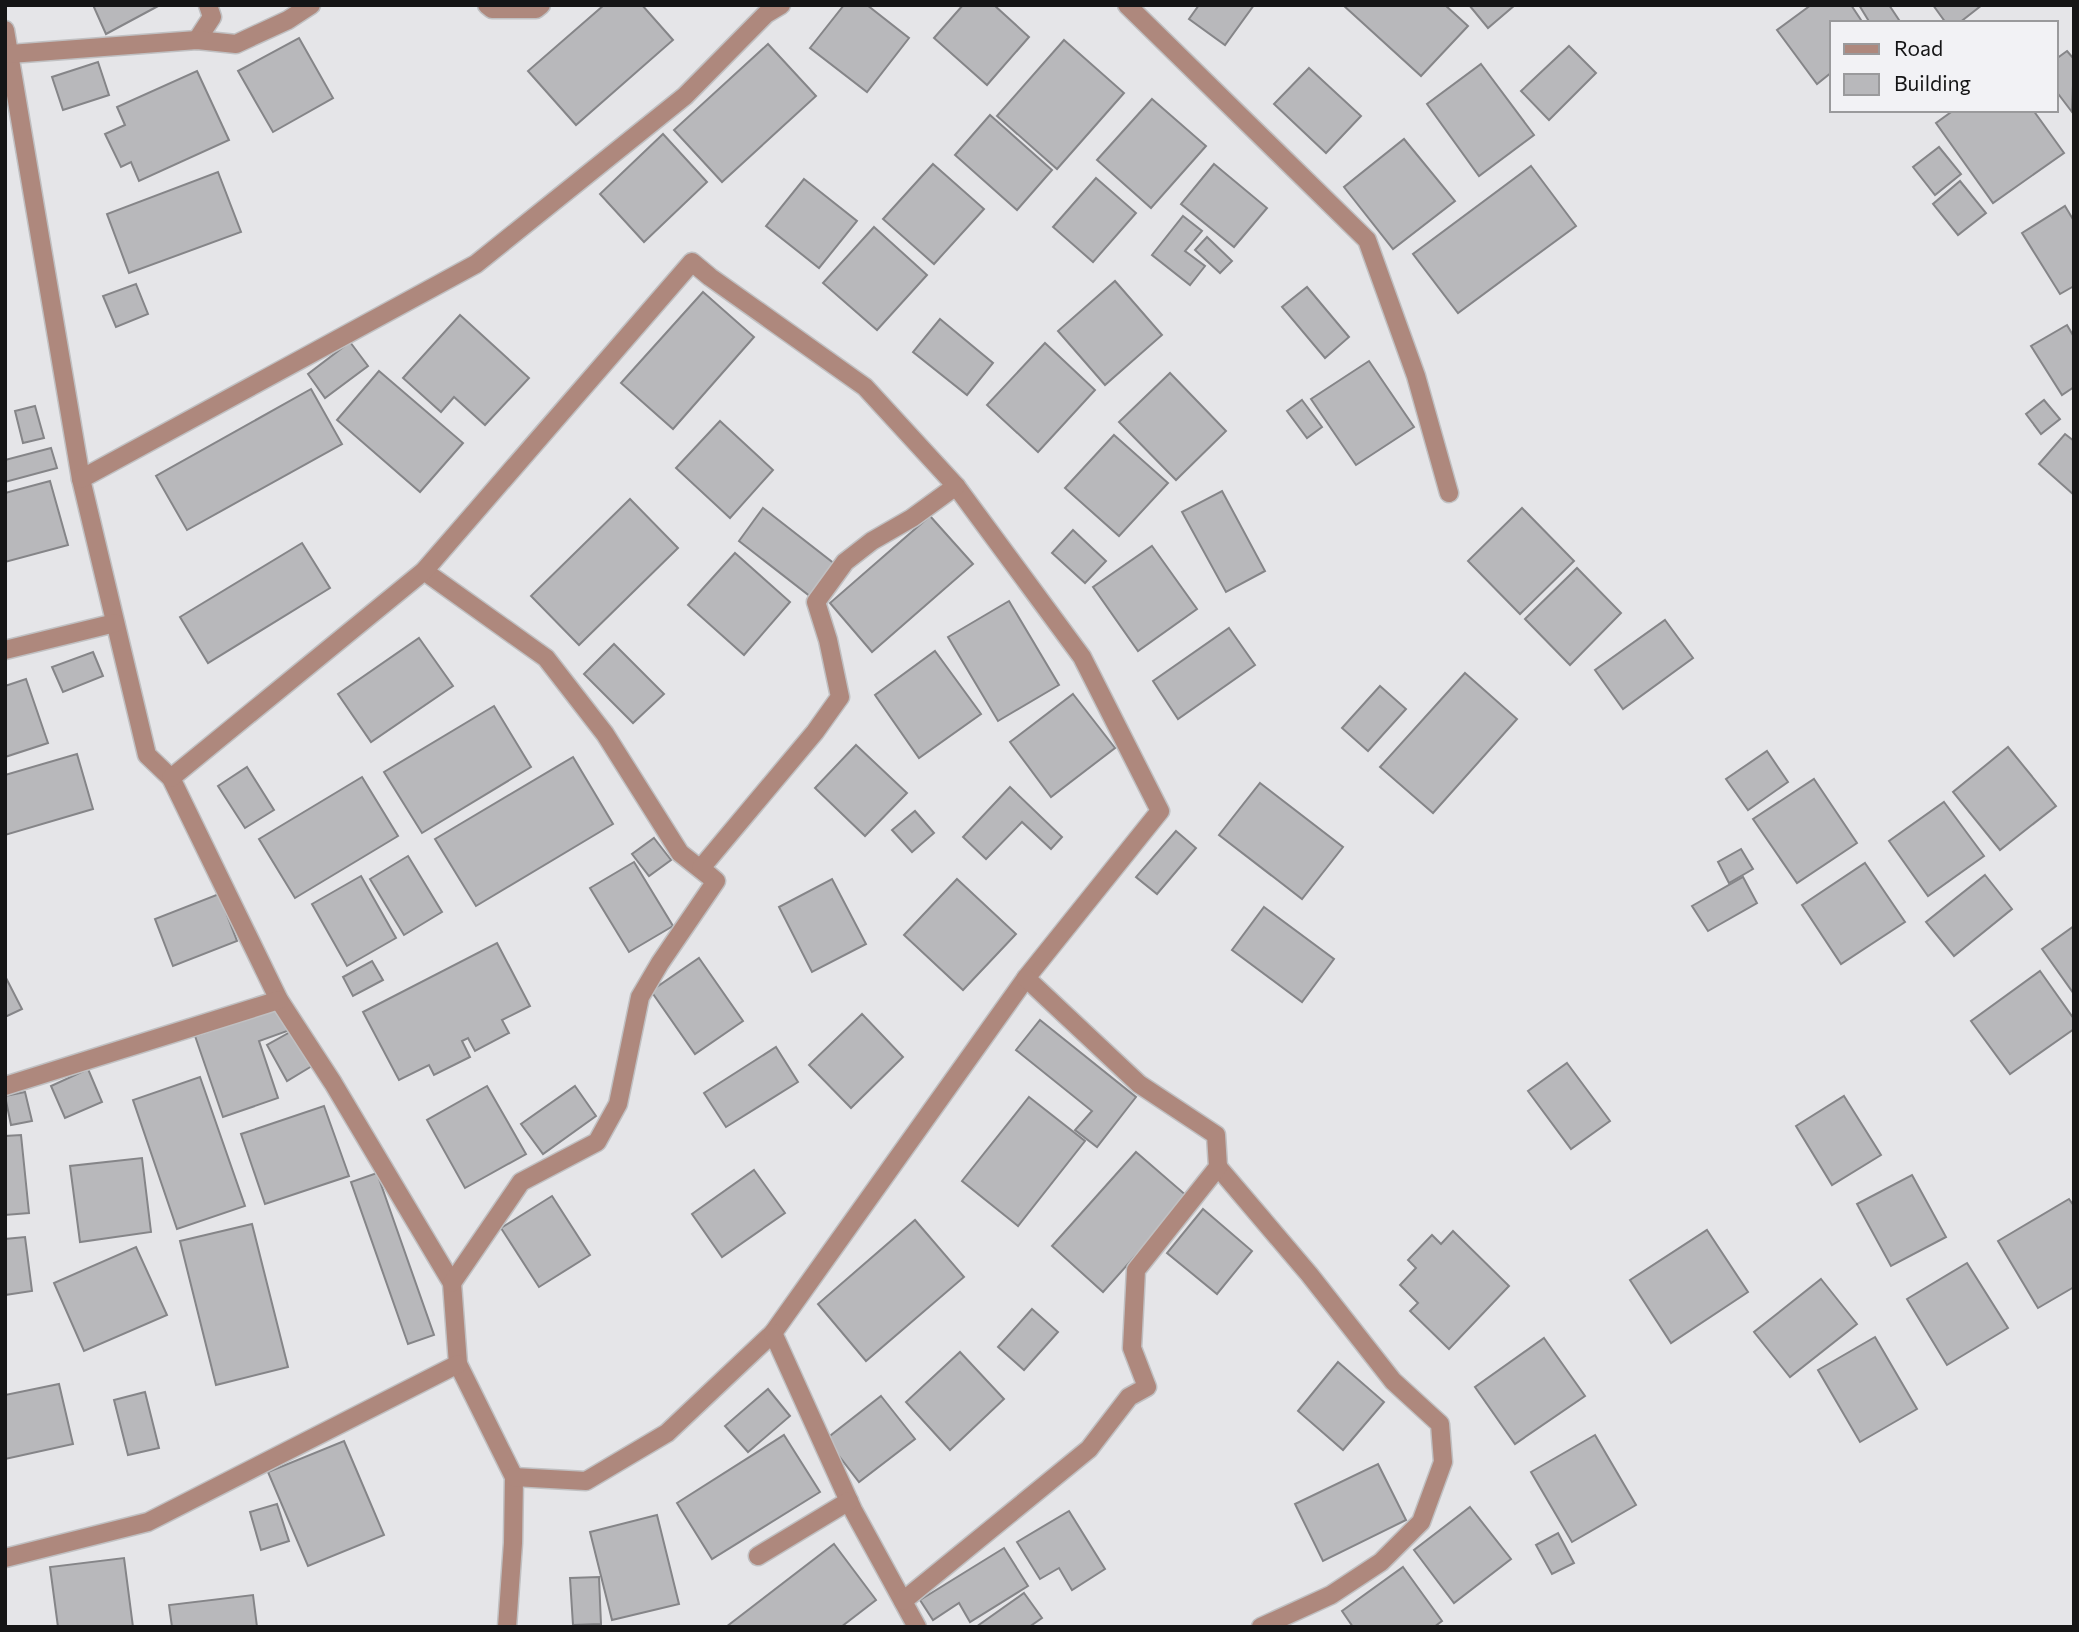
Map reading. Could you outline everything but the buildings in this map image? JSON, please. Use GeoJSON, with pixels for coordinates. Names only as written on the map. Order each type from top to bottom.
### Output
{"type":"FeatureCollection","features":[{"type":"Feature","properties":{"kind":"street"},"geometry":{"type":"LineString","coordinates":[[197,40],[212,17],[208,5]]}},
{"type":"Feature","properties":{"kind":"street"},"geometry":{"type":"LineString","coordinates":[[10,54],[197,40],[236,44],[288,20],[311,5]]}},
{"type":"Feature","properties":{"kind":"street"},"geometry":{"type":"LineString","coordinates":[[487,5],[492,9],[536,9],[541,5]]}},
{"type":"Feature","properties":{"kind":"street"},"geometry":{"type":"LineString","coordinates":[[81,479],[476,264],[685,96],[766,14],[781,5]]}},
{"type":"Feature","properties":{"kind":"street"},"geometry":{"type":"LineString","coordinates":[[1127,5],[1367,240],[1416,376],[1449,493]]}},
{"type":"Feature","properties":{"kind":"street"},"geometry":{"type":"LineString","coordinates":[[5,30],[81,479],[147,755],[171,778],[279,1000],[333,1083],[452,1283],[458,1364],[514,1477],[507,1627]]}},
{"type":"Feature","properties":{"kind":"street"},"geometry":{"type":"LineString","coordinates":[[171,778],[424,571],[692,262],[865,387],[956,486],[1082,657],[1160,811],[1026,978],[773,1333],[667,1433],[586,1481],[514,1477]]}},
{"type":"Feature","properties":{"kind":"street"},"geometry":{"type":"LineString","coordinates":[[716,881],[701,869],[815,732],[840,697],[828,640],[816,602],[845,562],[956,486]]}},
{"type":"Feature","properties":{"kind":"street"},"geometry":{"type":"LineString","coordinates":[[424,571],[546,658],[604,734],[680,853],[716,881]]}},
{"type":"Feature","properties":{"kind":"street"},"geometry":{"type":"LineString","coordinates":[[5,650],[115,623]]}},
{"type":"Feature","properties":{"kind":"street"},"geometry":{"type":"LineString","coordinates":[[452,1283],[521,1182],[597,1142],[618,1104],[640,997],[660,962],[716,881]]}},
{"type":"Feature","properties":{"kind":"street"},"geometry":{"type":"LineString","coordinates":[[1026,978],[1139,1084],[1216,1135],[1218,1167],[1393,1381],[1440,1424],[1443,1462],[1421,1522],[1381,1562],[1331,1595],[1261,1627]]}},
{"type":"Feature","properties":{"kind":"street"},"geometry":{"type":"LineString","coordinates":[[5,1086],[279,1000]]}},
{"type":"Feature","properties":{"kind":"street"},"geometry":{"type":"LineString","coordinates":[[902,1601],[1089,1449],[1129,1397],[1147,1387],[1132,1348],[1136,1270],[1218,1167]]}},
{"type":"Feature","properties":{"kind":"street"},"geometry":{"type":"LineString","coordinates":[[773,1333],[849,1502],[917,1627]]}},
{"type":"Feature","properties":{"kind":"street"},"geometry":{"type":"LineString","coordinates":[[5,1558],[148,1522],[458,1364]]}},
{"type":"Feature","properties":{"kind":"street"},"geometry":{"type":"LineString","coordinates":[[758,1556],[849,1502]]}}]}
